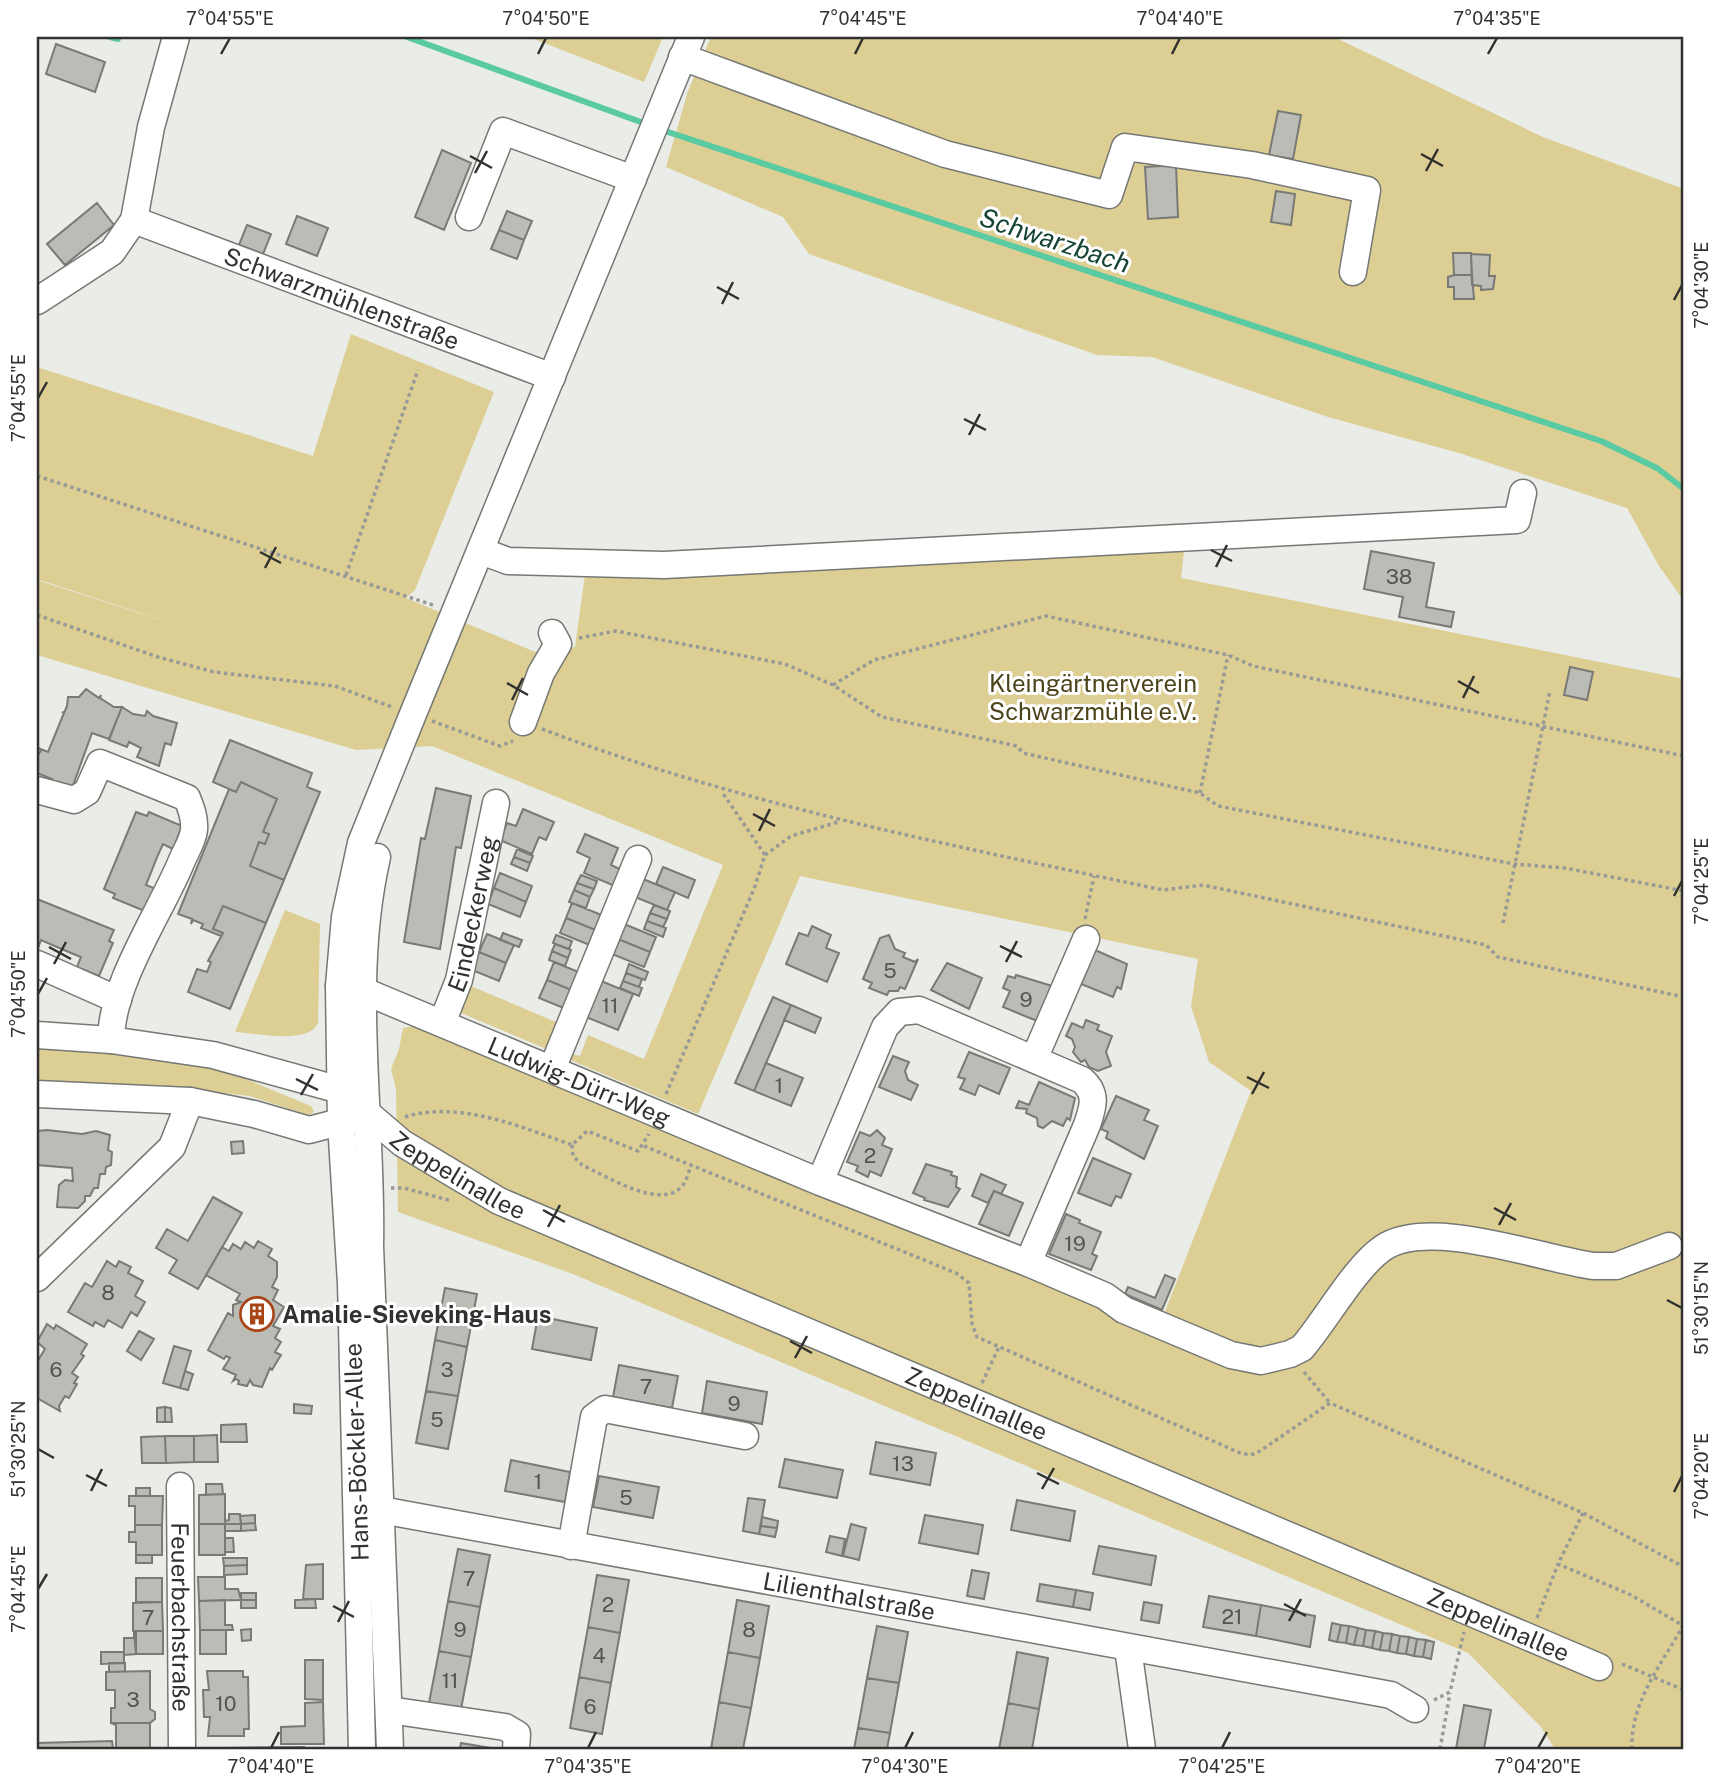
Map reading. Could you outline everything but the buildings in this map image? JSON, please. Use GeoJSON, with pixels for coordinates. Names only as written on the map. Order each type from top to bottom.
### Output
{"type":"FeatureCollection","features":[{"type":"Feature","properties":{"kind":"street"},"geometry":{"type":"LineString","coordinates":[[37,301],[112,252],[134,220],[152,127],[176,37]]}},
{"type":"Feature","properties":{"kind":"street"},"geometry":{"type":"LineString","coordinates":[[352,989],[395,765],[413,714],[686,47],[945,154],[1109,195],[1125,147],[1252,165],[1367,190],[1353,272]]}},
{"type":"Feature","properties":{"kind":"street"},"geometry":{"type":"LineString","coordinates":[[469,216],[503,131],[633,179]]}},
{"type":"Feature","properties":{"kind":"street","name":"Schwarzmühlenstraße"},"geometry":{"type":"LineString","coordinates":[[134,220],[552,377]]}},
{"type":"Feature","properties":{"kind":"street"},"geometry":{"type":"LineString","coordinates":[[481,551],[509,561],[664,565],[1517,520],[1523,493]]}},
{"type":"Feature","properties":{"kind":"street"},"geometry":{"type":"LineString","coordinates":[[523,722],[555,639]]}},
{"type":"Feature","properties":{"kind":"street"},"geometry":{"type":"LineString","coordinates":[[37,790],[74,800],[87,792],[100,763],[187,798],[192,811],[194,831],[161,909],[148,927],[118,1000],[111,1021],[111,1040]]}},
{"type":"Feature","properties":{"kind":"street","name":"Eindeckerweg"},"geometry":{"type":"LineString","coordinates":[[442,1023],[459,980],[496,803]]}},
{"type":"Feature","properties":{"kind":"street"},"geometry":{"type":"LineString","coordinates":[[552,1069],[638,859]]}},
{"type":"Feature","properties":{"kind":"street"},"geometry":{"type":"LineString","coordinates":[[1034,1059],[1086,939]]}},
{"type":"Feature","properties":{"kind":"street"},"geometry":{"type":"LineString","coordinates":[[37,964],[118,1000]]}},
{"type":"Feature","properties":{"kind":"street","name":"Ludwig-Dürr-Weg"},"geometry":{"type":"LineString","coordinates":[[352,989],[442,1023],[820,1182],[1028,1263],[1105,1296],[1124,1310],[1231,1355],[1261,1361],[1290,1354]]}},
{"type":"Feature","properties":{"kind":"street","name":"Hans-Böckler-Allee"},"geometry":{"type":"LineString","coordinates":[[352,989],[340,1090],[341,1123],[351,1283],[369,1510],[389,1710],[390,1749]]}},
{"type":"Feature","properties":{"kind":"street","name":"Hans-Böckler-Allee"},"geometry":{"type":"LineString","coordinates":[[352,989],[373,1119],[369,1510],[362,1749]]}},
{"type":"Feature","properties":{"kind":"street"},"geometry":{"type":"LineString","coordinates":[[820,1182],[885,1027],[899,1012],[919,1010],[1082,1080],[1092,1091],[1094,1105],[1028,1263]]}},
{"type":"Feature","properties":{"kind":"street","name":"Zeppelinallee"},"geometry":{"type":"LineString","coordinates":[[37,1035],[111,1040],[213,1055],[340,1090],[373,1119],[445,1170],[499,1201],[1599,1667]]}},
{"type":"Feature","properties":{"kind":"street","name":"Zeppelinallee"},"geometry":{"type":"LineString","coordinates":[[37,1094],[190,1101],[254,1114],[309,1130],[373,1119]]}},
{"type":"Feature","properties":{"kind":"street"},"geometry":{"type":"LineString","coordinates":[[37,1278],[172,1147],[190,1101]]}},
{"type":"Feature","properties":{"kind":"street"},"geometry":{"type":"LineString","coordinates":[[1290,1354],[1302,1348],[1321,1327],[1365,1264],[1382,1248],[1405,1236],[1431,1234],[1458,1238],[1593,1266],[1616,1266],[1668,1246]]}},
{"type":"Feature","properties":{"kind":"street"},"geometry":{"type":"LineString","coordinates":[[571,1546],[594,1417],[605,1409],[745,1436]]}},
{"type":"Feature","properties":{"kind":"street","name":"Feuerbachstraße"},"geometry":{"type":"LineString","coordinates":[[180,1486],[182,1749]]}},
{"type":"Feature","properties":{"kind":"street","name":"Lilienthalstraße"},"geometry":{"type":"LineString","coordinates":[[369,1510],[1391,1695],[1415,1709]]}},
{"type":"Feature","properties":{"kind":"street"},"geometry":{"type":"LineString","coordinates":[[1128,1648],[1142,1749]]}},
{"type":"Feature","properties":{"kind":"street"},"geometry":{"type":"LineString","coordinates":[[389,1710],[505,1727],[517,1734],[516,1749]]}},
{"type":"Feature","properties":{"kind":"path"},"geometry":{"type":"LineString","coordinates":[[346,575],[418,370]]}},
{"type":"Feature","properties":{"kind":"path"},"geometry":{"type":"LineString","coordinates":[[37,476],[346,575],[455,613]]}},
{"type":"Feature","properties":{"kind":"path"},"geometry":{"type":"LineString","coordinates":[[37,615],[158,657],[214,672],[335,687],[500,746],[510,745],[517,738],[523,722],[721,790],[839,821],[1163,890],[1203,885],[1486,945],[1499,957],[1684,997]]}},
{"type":"Feature","properties":{"kind":"path"},"geometry":{"type":"LineString","coordinates":[[833,685],[874,660],[1046,616],[1228,655],[1253,666],[1684,756]]}},
{"type":"Feature","properties":{"kind":"path"},"geometry":{"type":"LineString","coordinates":[[555,639],[616,631],[785,664],[833,685],[882,717],[1017,746],[1023,753],[1200,793],[1218,806],[1514,864],[1565,868],[1684,891]]}},
{"type":"Feature","properties":{"kind":"path"},"geometry":{"type":"LineString","coordinates":[[1200,793],[1228,655]]}},
{"type":"Feature","properties":{"kind":"path"},"geometry":{"type":"LineString","coordinates":[[1503,923],[1549,691]]}},
{"type":"Feature","properties":{"kind":"path"},"geometry":{"type":"LineString","coordinates":[[721,790],[765,855]]}},
{"type":"Feature","properties":{"kind":"path"},"geometry":{"type":"LineString","coordinates":[[572,1145],[587,1131],[638,1151],[644,1146],[754,890],[765,855],[791,836],[839,821]]}},
{"type":"Feature","properties":{"kind":"path"},"geometry":{"type":"LineString","coordinates":[[1086,939],[1085,909],[1094,876]]}},
{"type":"Feature","properties":{"kind":"path"},"geometry":{"type":"LineString","coordinates":[[373,1119],[438,1112],[520,1127],[572,1145]]}},
{"type":"Feature","properties":{"kind":"path"},"geometry":{"type":"LineString","coordinates":[[572,1145],[573,1156],[582,1165],[654,1197],[667,1195],[682,1186],[691,1165]]}},
{"type":"Feature","properties":{"kind":"path"},"geometry":{"type":"LineString","coordinates":[[644,1146],[956,1273],[969,1283],[972,1324],[977,1337],[1251,1455],[1329,1403]]}},
{"type":"Feature","properties":{"kind":"path"},"geometry":{"type":"LineString","coordinates":[[372,1188],[404,1188],[456,1202]]}},
{"type":"Feature","properties":{"kind":"path"},"geometry":{"type":"LineString","coordinates":[[973,1402],[999,1347]]}},
{"type":"Feature","properties":{"kind":"path"},"geometry":{"type":"LineString","coordinates":[[1290,1354],[1329,1403],[1583,1513],[1684,1567]]}},
{"type":"Feature","properties":{"kind":"path"},"geometry":{"type":"LineString","coordinates":[[1529,1638],[1558,1564],[1583,1513]]}},
{"type":"Feature","properties":{"kind":"path"},"geometry":{"type":"LineString","coordinates":[[1558,1564],[1629,1594],[1684,1625],[1638,1706],[1633,1723],[1632,1749]]}},
{"type":"Feature","properties":{"kind":"path"},"geometry":{"type":"LineString","coordinates":[[1440,1749],[1468,1613]]}},
{"type":"Feature","properties":{"kind":"path"},"geometry":{"type":"LineString","coordinates":[[1599,1667],[1619,1663],[1684,1690]]}},
{"type":"Feature","properties":{"kind":"path"},"geometry":{"type":"LineString","coordinates":[[1415,1709],[1450,1692]]}},
{"type":"Feature","properties":{"kind":"green space"},"geometry":{"type":"Polygon","coordinates":[[[529,37],[663,37],[644,82],[529,37]]]}},
{"type":"Feature","properties":{"kind":"green space"},"geometry":{"type":"Polygon","coordinates":[[[711,37],[1334,37],[1543,137],[1684,189],[1684,601],[1659,566],[1627,508],[1459,453],[1328,417],[1152,357],[1097,355],[809,254],[783,217],[666,167],[688,91],[711,37]]]}},
{"type":"Feature","properties":{"kind":"green space","name":"Kleingärtnerverein Schwarzmühle e.V."},"geometry":{"type":"Polygon","coordinates":[[[351,334],[494,392],[415,590],[406,598],[552,659],[555,653],[575,647],[585,575],[1185,543],[1181,578],[1684,679],[1684,1749],[1555,1749],[1541,1727],[1468,1653],[573,1274],[398,1212],[396,1089],[391,1069],[403,1028],[421,1025],[438,1029],[1157,1332],[1251,1091],[1209,1062],[1191,1006],[1198,959],[800,876],[698,1114],[568,1059],[569,1053],[580,1056],[588,1035],[644,1059],[723,865],[432,746],[356,750],[37,655],[37,580],[216,638],[37,579],[37,367],[313,456],[351,334]]]}},
{"type":"Feature","properties":{"kind":"green space"},"geometry":{"type":"Polygon","coordinates":[[[285,910],[320,924],[318,1023],[312,1030],[293,1036],[235,1032],[285,910]]]}},
{"type":"Feature","properties":{"kind":"green space"},"geometry":{"type":"Polygon","coordinates":[[[466,984],[563,1025],[551,1051],[459,1012],[466,984]]]}},
{"type":"Feature","properties":{"kind":"green space"},"geometry":{"type":"Polygon","coordinates":[[[37,1044],[174,1056],[231,1073],[311,1106],[314,1112],[309,1115],[249,1096],[160,1085],[110,1095],[37,1089],[37,1044]]]}},
{"type":"Feature","properties":{"kind":"waterway"},"geometry":{"type":"LineString","coordinates":[[110,37],[118,39]]}},
{"type":"Feature","properties":{"kind":"waterway","name":"Schwarzbach"},"geometry":{"type":"LineString","coordinates":[[407,37],[649,125]]}},
{"type":"Feature","properties":{"kind":"waterway","name":"Schwarzbach"},"geometry":{"type":"LineString","coordinates":[[659,129],[1601,441],[1657,468],[1684,489]]}},
{"type":"Feature","properties":{"kind":"place","name":"Amalie-Sieveking-Haus"},"geometry":{"type":"Point","coordinates":[257,1314]}}]}
